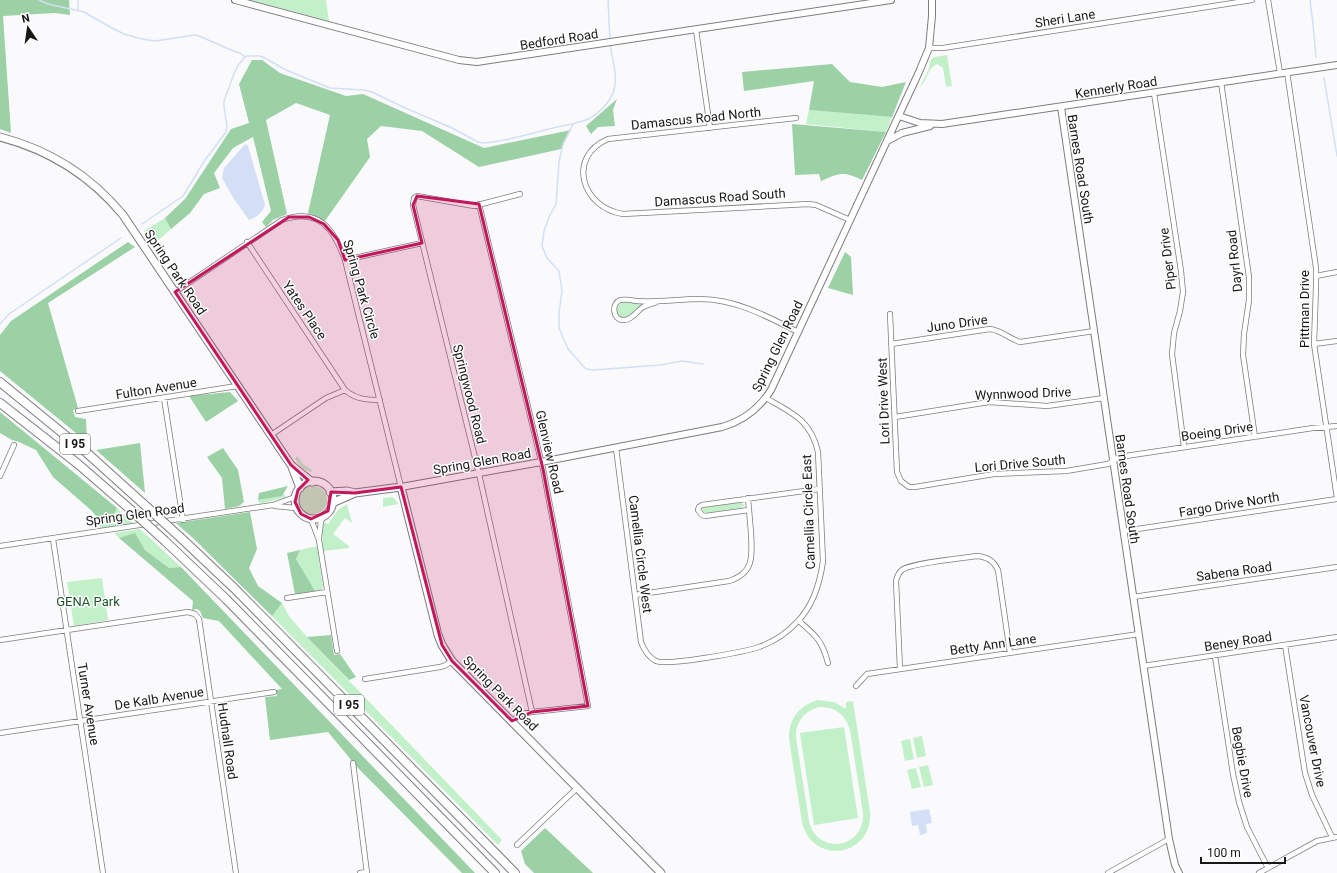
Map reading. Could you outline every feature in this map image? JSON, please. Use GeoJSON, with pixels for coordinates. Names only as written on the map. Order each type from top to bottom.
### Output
{"type":"FeatureCollection","features":[{"type":"Feature","properties":{"kind":"highway","name":"I 95"},"geometry":{"type":"LineString","coordinates":[[0,382],[87,453],[234,588],[515,873]]}},
{"type":"Feature","properties":{"kind":"highway","name":"I 95"},"geometry":{"type":"LineString","coordinates":[[0,403],[78,464],[165,541],[231,604],[495,873]]}},
{"type":"Feature","properties":{"kind":"main road","name":"Spring Park Road"},"geometry":{"type":"LineString","coordinates":[[0,137],[24,143],[73,168],[92,183],[115,205],[291,465],[300,488]]}},
{"type":"Feature","properties":{"kind":"main road","name":"Spring Park Road"},"geometry":{"type":"LineString","coordinates":[[291,465],[312,482]]}},
{"type":"Feature","properties":{"kind":"main road"},"geometry":{"type":"LineString","coordinates":[[312,482],[322,484],[330,492],[332,503],[330,509],[324,516],[311,519],[301,514],[296,508],[295,497],[300,488],[305,484],[312,482]]}},
{"type":"Feature","properties":{"kind":"main road","name":"Spring Park Road"},"geometry":{"type":"LineString","coordinates":[[401,487],[438,635],[442,645],[452,661],[661,873]]}},
{"type":"Feature","properties":{"kind":"main road","name":"Spring Glen Road"},"geometry":{"type":"LineString","coordinates":[[332,503],[355,493],[401,487]]}},
{"type":"Feature","properties":{"kind":"main road","name":"Spring Glen Road"},"geometry":{"type":"LineString","coordinates":[[330,492],[347,491],[355,493]]}},
{"type":"Feature","properties":{"kind":"street","name":"Bedford Road"},"geometry":{"type":"LineString","coordinates":[[235,0],[470,62],[485,62],[891,0]]}},
{"type":"Feature","properties":{"kind":"street","name":"Spring Glen Road"},"geometry":{"type":"LineString","coordinates":[[401,487],[478,474],[731,425],[749,415],[766,398],[771,390],[899,116],[929,48],[932,0]]}},
{"type":"Feature","properties":{"kind":"street","name":"Sheri Lane"},"geometry":{"type":"LineString","coordinates":[[929,48],[943,48],[1252,0]]}},
{"type":"Feature","properties":{"kind":"street"},"geometry":{"type":"LineString","coordinates":[[1268,0],[1280,73]]}},
{"type":"Feature","properties":{"kind":"street"},"geometry":{"type":"LineString","coordinates":[[696,30],[710,128]]}},
{"type":"Feature","properties":{"kind":"street","name":"Kennerly Road"},"geometry":{"type":"LineString","coordinates":[[899,116],[920,123],[940,124],[1337,65]]}},
{"type":"Feature","properties":{"kind":"street","name":"Pittman Drive"},"geometry":{"type":"LineString","coordinates":[[1287,72],[1316,276],[1314,344],[1337,498]]}},
{"type":"Feature","properties":{"kind":"street","name":"Dayrl Road"},"geometry":{"type":"LineString","coordinates":[[1221,82],[1249,277],[1249,300],[1244,334],[1243,355],[1255,437]]}},
{"type":"Feature","properties":{"kind":"street","name":"Piper Drive"},"geometry":{"type":"LineString","coordinates":[[1154,92],[1182,271],[1183,292],[1174,333],[1172,354],[1184,447]]}},
{"type":"Feature","properties":{"kind":"street","name":"Barnes Road South"},"geometry":{"type":"LineString","coordinates":[[1061,107],[1169,838],[1175,865],[1180,873]]}},
{"type":"Feature","properties":{"kind":"street","name":"Damascus Road North"},"geometry":{"type":"LineString","coordinates":[[593,198],[585,183],[584,165],[590,152],[600,143],[615,138],[796,118]]}},
{"type":"Feature","properties":{"kind":"street"},"geometry":{"type":"LineString","coordinates":[[887,141],[902,132],[940,124]]}},
{"type":"Feature","properties":{"kind":"street"},"geometry":{"type":"LineString","coordinates":[[479,204],[520,194]]}},
{"type":"Feature","properties":{"kind":"street","name":"Springwood Road"},"geometry":{"type":"LineString","coordinates":[[479,204],[474,206],[417,196],[414,198],[413,205],[478,474],[532,712]]}},
{"type":"Feature","properties":{"kind":"street","name":"Damascus Road South"},"geometry":{"type":"LineString","coordinates":[[593,198],[604,209],[614,213],[623,214],[808,204],[816,205],[850,220]]}},
{"type":"Feature","properties":{"kind":"street","name":"Glenview Road"},"geometry":{"type":"LineString","coordinates":[[479,204],[541,462],[588,706],[532,712]]}},
{"type":"Feature","properties":{"kind":"street","name":"Spring Park Circle"},"geometry":{"type":"LineString","coordinates":[[175,292],[247,242],[282,220],[296,216],[309,217],[317,219],[330,228],[338,240],[345,260],[401,487]]}},
{"type":"Feature","properties":{"kind":"street","name":"Yates Place"},"geometry":{"type":"LineString","coordinates":[[247,242],[345,390]]}},
{"type":"Feature","properties":{"kind":"street"},"geometry":{"type":"LineString","coordinates":[[345,260],[422,243]]}},
{"type":"Feature","properties":{"kind":"street"},"geometry":{"type":"LineString","coordinates":[[1316,276],[1337,272]]}},
{"type":"Feature","properties":{"kind":"street"},"geometry":{"type":"LineString","coordinates":[[657,302],[644,306],[628,320],[618,319],[614,309],[615,304],[620,300],[657,302],[700,299],[716,300],[750,309],[798,332]]}},
{"type":"Feature","properties":{"kind":"street","name":"Lori Drive West"},"geometry":{"type":"LineString","coordinates":[[890,314],[896,472],[901,482],[905,485]]}},
{"type":"Feature","properties":{"kind":"street","name":"Juno Drive"},"geometry":{"type":"LineString","coordinates":[[892,344],[990,329],[996,329],[1020,342],[1094,331]]}},
{"type":"Feature","properties":{"kind":"street"},"geometry":{"type":"LineString","coordinates":[[1314,344],[1337,341]]}},
{"type":"Feature","properties":{"kind":"street","name":"Fulton Avenue"},"geometry":{"type":"LineString","coordinates":[[78,411],[237,386]]}},
{"type":"Feature","properties":{"kind":"street"},"geometry":{"type":"LineString","coordinates":[[271,435],[326,398],[345,390],[356,398],[380,400]]}},
{"type":"Feature","properties":{"kind":"street"},"geometry":{"type":"LineString","coordinates":[[164,398],[183,520]]}},
{"type":"Feature","properties":{"kind":"street","name":"Camellia Circle East"},"geometry":{"type":"LineString","coordinates":[[652,659],[663,663],[744,652],[760,647],[783,634],[799,621],[815,594],[823,561],[818,452],[812,434],[807,426],[798,417],[766,398]]}},
{"type":"Feature","properties":{"kind":"street","name":"Wynnwood Drive"},"geometry":{"type":"LineString","coordinates":[[894,417],[989,402],[1047,406],[1104,398]]}},
{"type":"Feature","properties":{"kind":"street","name":"Boeing Drive"},"geometry":{"type":"LineString","coordinates":[[1113,461],[1119,457],[1337,426]]}},
{"type":"Feature","properties":{"kind":"street"},"geometry":{"type":"LineString","coordinates":[[0,476],[14,445]]}},
{"type":"Feature","properties":{"kind":"street","name":"Camellia Circle West"},"geometry":{"type":"LineString","coordinates":[[616,448],[641,642],[644,650],[652,659]]}},
{"type":"Feature","properties":{"kind":"street","name":"Lori Drive South"},"geometry":{"type":"LineString","coordinates":[[905,485],[915,487],[1006,473],[1058,472],[1108,464],[1113,461]]}},
{"type":"Feature","properties":{"kind":"street"},"geometry":{"type":"LineString","coordinates":[[749,510],[705,516],[698,510],[702,505],[819,489]]}},
{"type":"Feature","properties":{"kind":"street","name":"Spring Glen Road"},"geometry":{"type":"LineString","coordinates":[[0,546],[183,520],[273,505],[295,497]]}},
{"type":"Feature","properties":{"kind":"street"},"geometry":{"type":"LineString","coordinates":[[635,595],[729,581],[746,571],[751,562],[752,554],[748,498]]}},
{"type":"Feature","properties":{"kind":"street","name":"Fargo Drive North"},"geometry":{"type":"LineString","coordinates":[[1124,532],[1337,498]]}},
{"type":"Feature","properties":{"kind":"street","name":"Spring Glen Road"},"geometry":{"type":"LineString","coordinates":[[273,505],[296,508]]}},
{"type":"Feature","properties":{"kind":"street"},"geometry":{"type":"LineString","coordinates":[[319,540],[321,521],[324,516]]}},
{"type":"Feature","properties":{"kind":"street"},"geometry":{"type":"LineString","coordinates":[[311,519],[319,540],[337,651]]}},
{"type":"Feature","properties":{"kind":"street","name":"Turner Avenue"},"geometry":{"type":"LineString","coordinates":[[53,539],[103,873]]}},
{"type":"Feature","properties":{"kind":"street"},"geometry":{"type":"LineString","coordinates":[[900,669],[896,581],[901,570],[912,565],[977,556],[984,556],[995,563],[998,570],[1010,653]]}},
{"type":"Feature","properties":{"kind":"street","name":"Sabena Road"},"geometry":{"type":"LineString","coordinates":[[1133,597],[1337,567]]}},
{"type":"Feature","properties":{"kind":"street"},"geometry":{"type":"LineString","coordinates":[[288,598],[327,592]]}},
{"type":"Feature","properties":{"kind":"street","name":"Hudnall Road"},"geometry":{"type":"LineString","coordinates":[[67,630],[188,612],[195,614],[199,620],[236,873]]}},
{"type":"Feature","properties":{"kind":"street"},"geometry":{"type":"LineString","coordinates":[[799,621],[816,636],[821,643],[828,663]]}},
{"type":"Feature","properties":{"kind":"street"},"geometry":{"type":"LineString","coordinates":[[0,640],[67,630]]}},
{"type":"Feature","properties":{"kind":"street","name":"Betty Ann Lane"},"geometry":{"type":"LineString","coordinates":[[856,686],[867,674],[1139,634]]}},
{"type":"Feature","properties":{"kind":"street","name":"Beney Road"},"geometry":{"type":"LineString","coordinates":[[1143,666],[1337,637]]}},
{"type":"Feature","properties":{"kind":"street","name":"Vancouver Drive"},"geometry":{"type":"LineString","coordinates":[[1285,645],[1306,773],[1312,795],[1334,837]]}},
{"type":"Feature","properties":{"kind":"street","name":"Begbie Drive"},"geometry":{"type":"LineString","coordinates":[[1215,656],[1233,774],[1239,802],[1250,833],[1268,868]]}},
{"type":"Feature","properties":{"kind":"street"},"geometry":{"type":"LineString","coordinates":[[365,679],[440,667],[452,661]]}},
{"type":"Feature","properties":{"kind":"street","name":"De Kalb Avenue"},"geometry":{"type":"LineString","coordinates":[[0,733],[274,692]]}},
{"type":"Feature","properties":{"kind":"street"},"geometry":{"type":"LineString","coordinates":[[512,721],[521,714],[532,712]]}},
{"type":"Feature","properties":{"kind":"street"},"geometry":{"type":"LineString","coordinates":[[353,763],[367,872],[360,873]]}},
{"type":"Feature","properties":{"kind":"street"},"geometry":{"type":"LineString","coordinates":[[517,845],[577,788]]}},
{"type":"Feature","properties":{"kind":"street"},"geometry":{"type":"LineString","coordinates":[[1259,873],[1317,841],[1334,837]]}},
{"type":"Feature","properties":{"kind":"street"},"geometry":{"type":"LineString","coordinates":[[1108,873],[1169,838]]}},
{"type":"Feature","properties":{"kind":"highlighted area"},"geometry":{"type":"Polygon","coordinates":[[[417,196],[479,204],[543,469],[588,706],[532,712],[512,721],[452,661],[442,645],[401,487],[355,493],[331,492],[328,511],[311,519],[301,514],[295,502],[298,490],[308,480],[291,465],[175,292],[289,217],[309,217],[324,224],[338,240],[345,260],[422,243],[413,205],[417,196]]]}},
{"type":"Feature","properties":{"kind":"green space"},"geometry":{"type":"Polygon","coordinates":[[[0,0],[69,0],[70,15],[55,13],[3,16],[11,133],[0,129],[0,0]]]}},
{"type":"Feature","properties":{"kind":"green space"},"geometry":{"type":"Polygon","coordinates":[[[251,0],[326,0],[329,21],[251,0]]]}},
{"type":"Feature","properties":{"kind":"green space"},"geometry":{"type":"Polygon","coordinates":[[[947,55],[952,86],[946,87],[943,68],[937,64],[931,69],[920,87],[929,68],[931,59],[947,55]]]}},
{"type":"Feature","properties":{"kind":"green space"},"geometry":{"type":"Polygon","coordinates":[[[252,60],[262,60],[280,73],[346,96],[363,94],[484,148],[571,130],[561,149],[479,167],[422,131],[381,126],[367,139],[370,157],[325,221],[308,213],[330,115],[296,103],[266,120],[287,214],[273,220],[266,227],[262,222],[271,211],[253,137],[233,148],[214,173],[220,188],[204,194],[190,213],[171,229],[165,218],[185,199],[231,129],[249,123],[239,84],[252,60]]]}},
{"type":"Feature","properties":{"kind":"green space"},"geometry":{"type":"Polygon","coordinates":[[[832,64],[850,82],[882,87],[906,82],[892,117],[809,110],[814,81],[744,91],[742,72],[832,64]]]}},
{"type":"Feature","properties":{"kind":"green space"},"geometry":{"type":"Polygon","coordinates":[[[617,99],[613,110],[615,126],[598,127],[591,134],[586,126],[617,99]]]}},
{"type":"Feature","properties":{"kind":"green space"},"geometry":{"type":"Polygon","coordinates":[[[809,110],[892,117],[886,132],[806,124],[809,110]]]}},
{"type":"Feature","properties":{"kind":"green space"},"geometry":{"type":"Polygon","coordinates":[[[792,124],[886,132],[862,180],[850,175],[842,174],[821,181],[819,174],[795,175],[792,124]]]}},
{"type":"Feature","properties":{"kind":"green space"},"geometry":{"type":"Polygon","coordinates":[[[165,218],[171,229],[153,245],[144,231],[165,218]]]}},
{"type":"Feature","properties":{"kind":"green space"},"geometry":{"type":"Polygon","coordinates":[[[128,242],[135,247],[48,303],[78,408],[73,410],[75,417],[86,419],[87,442],[0,371],[0,335],[11,321],[128,242]]]}},
{"type":"Feature","properties":{"kind":"green space"},"geometry":{"type":"Polygon","coordinates":[[[845,252],[851,257],[853,295],[828,288],[845,252]]]}},
{"type":"Feature","properties":{"kind":"green space"},"geometry":{"type":"Polygon","coordinates":[[[624,302],[644,304],[628,317],[622,318],[617,314],[616,309],[624,302]]]}},
{"type":"Feature","properties":{"kind":"green space"},"geometry":{"type":"Polygon","coordinates":[[[230,392],[238,401],[206,422],[189,396],[230,392]]]}},
{"type":"Feature","properties":{"kind":"green space"},"geometry":{"type":"Polygon","coordinates":[[[0,412],[117,508],[112,518],[99,520],[92,511],[53,477],[36,450],[12,440],[0,433],[0,412]]]}},
{"type":"Feature","properties":{"kind":"green space"},"geometry":{"type":"Polygon","coordinates":[[[140,443],[145,493],[96,450],[140,443]]]}},
{"type":"Feature","properties":{"kind":"green space"},"geometry":{"type":"Polygon","coordinates":[[[223,448],[238,470],[244,502],[239,506],[225,509],[222,478],[207,457],[223,448]]]}},
{"type":"Feature","properties":{"kind":"green space"},"geometry":{"type":"Polygon","coordinates":[[[297,456],[303,464],[312,470],[311,472],[302,468],[295,459],[297,456]]]}},
{"type":"Feature","properties":{"kind":"green space"},"geometry":{"type":"Polygon","coordinates":[[[288,486],[282,496],[258,500],[259,493],[288,486]]]}},
{"type":"Feature","properties":{"kind":"green space"},"geometry":{"type":"Polygon","coordinates":[[[313,486],[323,490],[327,500],[323,510],[313,514],[303,510],[299,500],[303,490],[313,486]]]}},
{"type":"Feature","properties":{"kind":"green space"},"geometry":{"type":"Polygon","coordinates":[[[283,493],[286,497],[260,504],[258,500],[281,496],[283,493]]]}},
{"type":"Feature","properties":{"kind":"green space"},"geometry":{"type":"Polygon","coordinates":[[[392,497],[398,504],[383,507],[383,498],[392,497]]]}},
{"type":"Feature","properties":{"kind":"green space"},"geometry":{"type":"Polygon","coordinates":[[[741,502],[744,505],[741,508],[704,513],[702,511],[703,508],[741,502]]]}},
{"type":"Feature","properties":{"kind":"green space"},"geometry":{"type":"Polygon","coordinates":[[[347,504],[352,523],[345,518],[333,534],[349,546],[349,548],[323,551],[322,530],[324,522],[328,524],[338,510],[347,504]]]}},
{"type":"Feature","properties":{"kind":"green space"},"geometry":{"type":"Polygon","coordinates":[[[117,508],[134,524],[100,529],[99,520],[112,518],[117,508]]]}},
{"type":"Feature","properties":{"kind":"green space"},"geometry":{"type":"Polygon","coordinates":[[[250,512],[257,549],[249,568],[258,586],[282,603],[272,616],[176,523],[250,512]]]}},
{"type":"Feature","properties":{"kind":"green space"},"geometry":{"type":"Polygon","coordinates":[[[140,529],[181,567],[169,568],[145,550],[135,534],[119,538],[114,533],[140,529]]]}},
{"type":"Feature","properties":{"kind":"green space"},"geometry":{"type":"Polygon","coordinates":[[[135,533],[145,550],[169,568],[181,567],[475,873],[462,873],[357,767],[328,732],[270,740],[265,697],[277,696],[276,690],[282,689],[219,621],[203,618],[200,611],[197,609],[192,610],[193,601],[119,538],[135,533]]]}},
{"type":"Feature","properties":{"kind":"green space"},"geometry":{"type":"Polygon","coordinates":[[[317,546],[323,587],[321,590],[315,591],[296,559],[300,550],[317,546]]]}},
{"type":"Feature","properties":{"kind":"green space"},"geometry":{"type":"Polygon","coordinates":[[[300,550],[296,559],[315,591],[295,594],[287,553],[300,550]]]}},
{"type":"Feature","properties":{"kind":"green space","name":"GENA Park"},"geometry":{"type":"Polygon","coordinates":[[[102,578],[108,620],[74,626],[67,582],[102,578]]]}},
{"type":"Feature","properties":{"kind":"green space"},"geometry":{"type":"Polygon","coordinates":[[[282,603],[289,616],[307,637],[502,840],[498,845],[272,616],[282,603]]]}},
{"type":"Feature","properties":{"kind":"green space"},"geometry":{"type":"Polygon","coordinates":[[[331,635],[334,655],[340,654],[356,677],[349,680],[307,637],[331,635]]]}},
{"type":"Feature","properties":{"kind":"green space"},"geometry":{"type":"Polygon","coordinates":[[[818,700],[834,702],[846,709],[846,702],[853,701],[870,812],[868,827],[862,839],[852,847],[841,850],[829,850],[817,845],[808,836],[802,822],[789,732],[790,726],[796,714],[811,702],[818,700]],[[819,707],[809,711],[802,718],[797,727],[796,738],[809,821],[814,832],[821,840],[840,844],[849,841],[857,834],[862,825],[863,813],[850,730],[846,720],[839,712],[825,707],[819,707]]]}},
{"type":"Feature","properties":{"kind":"green space"},"geometry":{"type":"Polygon","coordinates":[[[844,727],[858,818],[814,825],[800,733],[844,727]]]}},
{"type":"Feature","properties":{"kind":"green space"},"geometry":{"type":"Polygon","coordinates":[[[922,736],[926,756],[917,758],[913,738],[922,736]]]}},
{"type":"Feature","properties":{"kind":"green space"},"geometry":{"type":"Polygon","coordinates":[[[910,739],[914,759],[905,761],[901,741],[910,739]]]}},
{"type":"Feature","properties":{"kind":"green space"},"geometry":{"type":"Polygon","coordinates":[[[928,765],[933,785],[924,787],[919,767],[928,765]]]}},
{"type":"Feature","properties":{"kind":"green space"},"geometry":{"type":"Polygon","coordinates":[[[916,768],[921,787],[912,789],[907,770],[916,768]]]}},
{"type":"Feature","properties":{"kind":"green space"},"geometry":{"type":"Polygon","coordinates":[[[545,828],[593,873],[534,873],[525,864],[521,851],[545,828]]]}},
{"type":"Feature","properties":{"kind":"water"},"geometry":{"type":"Polygon","coordinates":[[[245,144],[248,146],[265,205],[259,214],[249,220],[234,199],[222,178],[224,168],[245,144]]]}},
{"type":"Feature","properties":{"kind":"water"},"geometry":{"type":"Polygon","coordinates":[[[929,809],[932,823],[926,824],[927,833],[920,835],[918,825],[912,826],[910,812],[929,809]]]}},
{"type":"Feature","properties":{"kind":"waterway"},"geometry":{"type":"LineString","coordinates":[[39,0],[48,4],[84,12],[124,34],[142,39],[155,41],[195,35],[240,53],[245,57]]}},
{"type":"Feature","properties":{"kind":"waterway"},"geometry":{"type":"LineString","coordinates":[[78,0],[78,10]]}},
{"type":"Feature","properties":{"kind":"waterway"},"geometry":{"type":"LineString","coordinates":[[608,0],[610,40]]}},
{"type":"Feature","properties":{"kind":"waterway"},"geometry":{"type":"LineString","coordinates":[[1310,0],[1316,57]]}},
{"type":"Feature","properties":{"kind":"waterway"},"geometry":{"type":"LineString","coordinates":[[142,224],[183,196],[205,160],[226,132],[227,126],[224,101],[235,71],[246,56],[263,57],[286,70],[330,88],[364,90],[372,92],[452,128],[478,142],[484,143],[510,139],[575,123],[588,119],[596,114],[604,107],[614,90],[615,72],[610,44]]}},
{"type":"Feature","properties":{"kind":"waterway"},"geometry":{"type":"LineString","coordinates":[[1324,78],[1337,156]]}},
{"type":"Feature","properties":{"kind":"waterway"},"geometry":{"type":"LineString","coordinates":[[573,124],[563,144],[559,162],[556,204],[544,231],[542,246],[547,258],[559,271],[562,291],[559,313],[559,328],[568,349],[586,369],[593,370],[661,365],[682,361],[703,364]]}},
{"type":"Feature","properties":{"kind":"waterway"},"geometry":{"type":"LineString","coordinates":[[0,324],[9,314],[121,238]]}}]}
